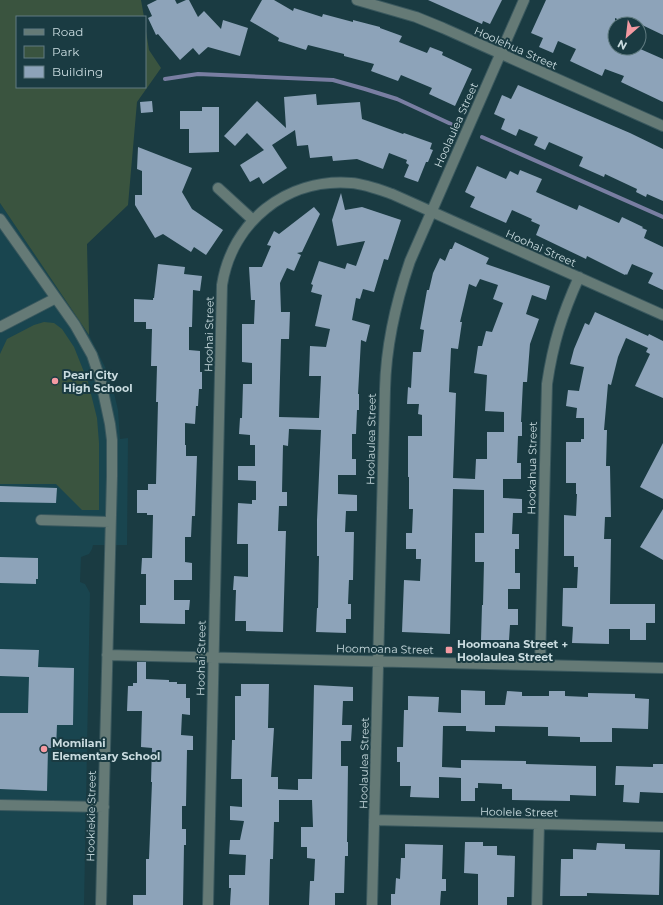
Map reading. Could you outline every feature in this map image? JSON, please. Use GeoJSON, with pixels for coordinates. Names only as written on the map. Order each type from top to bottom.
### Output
{"type":"FeatureCollection","features":[{"type":"Feature","properties":{"kind":"street","name":"Hoolehua Street"},"geometry":{"type":"LineString","coordinates":[[357,0],[416,17],[663,126]]}},
{"type":"Feature","properties":{"kind":"street","name":"Hoolaulea Street"},"geometry":{"type":"LineString","coordinates":[[372,905],[385,389],[392,324],[410,261],[430,212],[524,0]]}},
{"type":"Feature","properties":{"kind":"street","name":"Hoohai Street"},"geometry":{"type":"LineString","coordinates":[[208,905],[222,286],[227,263],[232,251],[240,237],[253,220],[281,198],[300,189],[332,183],[350,183],[376,188],[663,315]]}},
{"type":"Feature","properties":{"kind":"street"},"geometry":{"type":"LineString","coordinates":[[218,188],[253,220]]}},
{"type":"Feature","properties":{"kind":"street","name":"Hookiekie Street"},"geometry":{"type":"LineString","coordinates":[[0,219],[84,340],[101,382],[112,440],[101,905]]}},
{"type":"Feature","properties":{"kind":"street","name":"Hookahua Street"},"geometry":{"type":"LineString","coordinates":[[540,665],[547,384],[550,358],[559,325],[566,305],[579,277]]}},
{"type":"Feature","properties":{"kind":"street"},"geometry":{"type":"LineString","coordinates":[[0,327],[56,298]]}},
{"type":"Feature","properties":{"kind":"street"},"geometry":{"type":"LineString","coordinates":[[42,520],[110,522]]}},
{"type":"Feature","properties":{"kind":"street","name":"Hoomoana Street"},"geometry":{"type":"LineString","coordinates":[[107,655],[663,668]]}},
{"type":"Feature","properties":{"kind":"street"},"geometry":{"type":"LineString","coordinates":[[0,805],[104,807]]}},
{"type":"Feature","properties":{"kind":"street","name":"Hoolele Street"},"geometry":{"type":"LineString","coordinates":[[374,820],[663,827]]}},
{"type":"Feature","properties":{"kind":"street"},"geometry":{"type":"LineString","coordinates":[[537,905],[539,824]]}},
{"type":"Feature","properties":{"kind":"shaded area"},"geometry":{"type":"Polygon","coordinates":[[[0,203],[89,335],[106,369],[114,393],[118,410],[120,439],[128,438],[127,545],[93,545],[89,554],[81,557],[80,582],[85,584],[90,593],[84,905],[0,905],[0,203]]]}},
{"type":"Feature","properties":{"kind":"green space"},"geometry":{"type":"Polygon","coordinates":[[[0,0],[141,0],[144,16],[16,16],[16,88],[146,88],[146,31],[149,50],[161,68],[137,102],[128,205],[87,244],[89,335],[0,203],[0,0]]]}},
{"type":"Feature","properties":{"kind":"green space"},"geometry":{"type":"Polygon","coordinates":[[[44,322],[54,323],[62,329],[74,347],[88,382],[97,418],[99,443],[99,510],[82,510],[56,484],[0,484],[0,354],[7,339],[34,325],[44,322]]]}},
{"type":"Feature","properties":{"kind":"building"},"geometry":{"type":"Polygon","coordinates":[[[157,0],[175,0],[177,4],[189,0],[198,17],[204,11],[221,29],[223,20],[248,28],[240,56],[208,47],[199,55],[193,48],[180,60],[158,34],[156,35],[148,18],[152,16],[147,5],[157,0]]]}},
{"type":"Feature","properties":{"kind":"building"},"geometry":{"type":"Polygon","coordinates":[[[262,0],[274,0],[293,11],[294,8],[322,17],[323,14],[380,27],[402,36],[399,42],[427,53],[430,47],[443,52],[442,55],[472,69],[455,106],[429,94],[432,88],[401,75],[398,81],[371,71],[374,64],[344,56],[344,54],[308,45],[306,50],[278,41],[279,38],[250,21],[262,0]]]}},
{"type":"Feature","properties":{"kind":"building"},"geometry":{"type":"Polygon","coordinates":[[[428,0],[502,0],[490,24],[483,21],[482,24],[428,0]]]}},
{"type":"Feature","properties":{"kind":"building"},"geometry":{"type":"Polygon","coordinates":[[[546,0],[663,0],[663,35],[647,27],[647,16],[607,16],[607,56],[647,56],[647,52],[663,59],[663,102],[621,82],[624,76],[605,69],[602,76],[570,61],[576,49],[558,41],[553,53],[539,47],[543,38],[531,33],[546,0]]]}},
{"type":"Feature","properties":{"kind":"building"},"geometry":{"type":"Polygon","coordinates":[[[518,85],[630,133],[663,149],[663,201],[647,194],[646,197],[636,192],[637,189],[605,174],[604,177],[579,166],[583,157],[549,142],[545,150],[534,145],[538,137],[519,129],[516,136],[501,129],[505,119],[494,114],[502,95],[511,99],[518,85]]]}},
{"type":"Feature","properties":{"kind":"building"},"geometry":{"type":"Polygon","coordinates":[[[316,94],[317,105],[360,102],[362,119],[432,143],[430,149],[433,150],[428,162],[426,162],[418,182],[404,177],[409,165],[406,163],[407,160],[389,153],[383,169],[357,159],[333,161],[332,156],[310,158],[308,145],[297,146],[295,130],[272,145],[287,168],[263,184],[259,177],[250,182],[240,165],[264,150],[247,133],[235,146],[224,136],[257,101],[286,128],[284,97],[316,94]]]}},
{"type":"Feature","properties":{"kind":"building"},"geometry":{"type":"Polygon","coordinates":[[[152,101],[153,112],[141,113],[140,102],[152,101]]]}},
{"type":"Feature","properties":{"kind":"building"},"geometry":{"type":"Polygon","coordinates":[[[202,107],[219,107],[219,152],[189,153],[189,129],[180,129],[180,111],[202,111],[202,107]]]}},
{"type":"Feature","properties":{"kind":"building"},"geometry":{"type":"Polygon","coordinates":[[[138,147],[192,168],[182,192],[192,209],[223,230],[206,255],[194,247],[191,252],[163,234],[155,238],[135,205],[135,195],[142,195],[142,171],[137,169],[138,147]]]}},
{"type":"Feature","properties":{"kind":"building"},"geometry":{"type":"Polygon","coordinates":[[[477,166],[506,179],[510,171],[518,175],[520,170],[542,179],[536,192],[577,210],[579,205],[619,223],[622,217],[643,227],[642,228],[647,230],[644,238],[663,247],[663,290],[648,283],[653,273],[632,264],[627,275],[625,275],[587,256],[586,259],[536,235],[540,225],[531,221],[532,219],[512,210],[506,223],[470,207],[475,197],[465,192],[477,166]]]}},
{"type":"Feature","properties":{"kind":"building"},"geometry":{"type":"Polygon","coordinates":[[[341,193],[345,210],[362,207],[401,220],[388,260],[384,259],[374,292],[363,289],[360,299],[356,298],[352,320],[370,325],[366,342],[361,340],[358,394],[359,410],[357,410],[356,434],[352,434],[352,459],[356,459],[356,475],[338,475],[338,494],[357,495],[357,511],[346,511],[345,532],[354,532],[353,580],[349,580],[348,604],[351,604],[351,619],[346,619],[346,633],[316,632],[319,556],[317,556],[317,520],[321,430],[289,429],[288,446],[283,445],[282,492],[287,492],[287,506],[279,506],[278,531],[286,531],[283,632],[246,631],[246,621],[235,621],[236,590],[233,590],[234,576],[248,577],[248,544],[237,544],[238,503],[252,504],[252,500],[256,500],[256,481],[238,480],[238,466],[255,466],[255,445],[250,445],[250,435],[239,434],[240,418],[242,418],[243,384],[252,384],[252,363],[242,362],[242,324],[254,324],[255,300],[251,300],[249,267],[262,267],[271,246],[267,245],[274,231],[279,234],[314,207],[320,214],[302,252],[297,253],[301,255],[294,271],[287,268],[280,283],[281,312],[290,312],[289,339],[281,339],[279,417],[319,418],[321,376],[309,376],[310,346],[326,347],[330,329],[315,326],[322,295],[311,292],[313,285],[311,284],[319,261],[345,269],[347,263],[356,266],[365,241],[337,246],[332,220],[341,193]]]}},
{"type":"Feature","properties":{"kind":"building"},"geometry":{"type":"Polygon","coordinates":[[[455,242],[489,258],[486,264],[550,286],[546,300],[532,295],[526,314],[539,319],[530,344],[527,382],[523,382],[521,422],[522,436],[518,436],[517,463],[521,463],[521,479],[503,479],[503,498],[522,499],[522,513],[513,513],[512,534],[519,534],[519,549],[515,549],[515,573],[520,573],[520,589],[508,589],[508,609],[518,609],[518,625],[510,625],[509,640],[481,640],[484,562],[475,562],[475,533],[484,533],[484,490],[453,489],[450,634],[402,632],[404,580],[420,581],[421,559],[416,559],[416,549],[406,549],[406,533],[412,533],[413,509],[409,509],[408,436],[422,436],[422,415],[418,414],[419,404],[407,404],[408,387],[411,388],[413,352],[421,352],[424,330],[420,329],[427,290],[429,290],[433,273],[440,258],[445,261],[450,249],[452,249],[455,242]],[[480,279],[476,287],[469,284],[460,322],[462,322],[458,349],[451,348],[449,392],[456,393],[453,478],[475,479],[476,459],[487,459],[487,432],[504,432],[504,412],[485,411],[487,375],[474,373],[478,346],[482,346],[486,331],[492,332],[503,303],[493,299],[498,285],[480,279]]]}},
{"type":"Feature","properties":{"kind":"building"},"geometry":{"type":"Polygon","coordinates":[[[158,264],[185,267],[184,274],[202,276],[200,291],[193,290],[192,327],[189,327],[189,350],[200,351],[202,389],[199,389],[195,424],[185,423],[186,456],[197,456],[195,516],[192,516],[191,537],[185,537],[185,562],[192,563],[192,580],[174,580],[174,600],[190,600],[189,610],[185,610],[185,624],[140,623],[140,605],[146,605],[146,574],[141,574],[142,558],[152,558],[153,515],[147,515],[147,513],[137,513],[137,490],[148,490],[148,484],[156,484],[158,402],[156,402],[157,366],[151,366],[152,329],[146,329],[146,322],[134,322],[134,299],[153,300],[158,264]]]}},
{"type":"Feature","properties":{"kind":"building"},"geometry":{"type":"Polygon","coordinates":[[[595,312],[648,336],[649,334],[663,341],[663,398],[635,386],[650,354],[646,352],[648,348],[626,338],[618,357],[611,385],[608,384],[604,430],[607,430],[606,466],[610,466],[611,517],[605,517],[604,539],[611,539],[610,604],[655,604],[655,623],[646,623],[646,640],[630,640],[630,629],[609,629],[609,644],[572,643],[573,627],[562,626],[563,588],[577,588],[578,567],[574,567],[574,556],[564,556],[564,515],[576,516],[577,494],[576,483],[566,483],[566,442],[581,442],[581,439],[584,439],[584,418],[576,418],[577,408],[566,406],[568,390],[579,391],[584,367],[570,364],[574,349],[585,323],[589,325],[595,312]]]}},
{"type":"Feature","properties":{"kind":"building"},"geometry":{"type":"Polygon","coordinates":[[[663,443],[663,499],[640,487],[663,443]]]}},
{"type":"Feature","properties":{"kind":"building"},"geometry":{"type":"Polygon","coordinates":[[[0,486],[57,488],[56,503],[0,502],[0,486]]]}},
{"type":"Feature","properties":{"kind":"building"},"geometry":{"type":"Polygon","coordinates":[[[663,509],[663,560],[640,547],[663,509]]]}},
{"type":"Feature","properties":{"kind":"building"},"geometry":{"type":"Polygon","coordinates":[[[0,557],[38,558],[38,579],[36,579],[36,584],[0,583],[0,557]]]}},
{"type":"Feature","properties":{"kind":"building"},"geometry":{"type":"Polygon","coordinates":[[[0,649],[39,650],[38,667],[74,668],[73,725],[57,725],[56,748],[48,748],[47,791],[0,789],[0,713],[28,713],[29,677],[0,676],[0,649]]]}},
{"type":"Feature","properties":{"kind":"building"},"geometry":{"type":"Polygon","coordinates":[[[137,662],[146,662],[146,679],[169,680],[169,682],[177,682],[177,684],[186,684],[186,698],[190,698],[190,715],[182,714],[181,735],[193,736],[193,750],[187,750],[186,806],[182,806],[182,829],[186,829],[186,845],[184,845],[183,905],[133,905],[133,895],[146,895],[146,859],[149,859],[152,782],[152,748],[141,747],[142,711],[127,711],[128,686],[133,686],[133,683],[137,683],[137,662]]]}},
{"type":"Feature","properties":{"kind":"building"},"geometry":{"type":"Polygon","coordinates":[[[241,684],[269,684],[268,728],[274,728],[271,777],[278,777],[278,789],[298,790],[298,779],[312,779],[314,685],[353,687],[353,701],[343,701],[342,725],[352,725],[351,741],[341,741],[341,766],[348,766],[348,856],[345,856],[344,893],[335,893],[335,905],[309,905],[310,881],[314,881],[315,859],[307,858],[307,847],[301,847],[301,827],[313,827],[312,800],[279,800],[279,822],[274,822],[273,859],[270,859],[269,905],[230,905],[231,888],[229,888],[229,875],[245,875],[246,855],[229,854],[230,840],[240,840],[244,821],[230,820],[230,806],[242,807],[242,779],[231,779],[232,740],[235,740],[235,696],[241,696],[241,684]]]}},
{"type":"Feature","properties":{"kind":"building"},"geometry":{"type":"Polygon","coordinates":[[[461,690],[485,691],[485,705],[505,705],[507,691],[522,692],[522,696],[549,696],[549,691],[565,691],[565,696],[588,697],[588,693],[635,694],[635,698],[649,699],[648,729],[612,728],[612,742],[580,742],[580,737],[548,736],[548,727],[495,726],[495,732],[466,731],[466,726],[443,726],[442,767],[461,768],[461,760],[526,761],[526,764],[596,766],[596,796],[570,795],[570,801],[512,800],[512,789],[502,789],[502,784],[478,783],[478,788],[475,788],[475,801],[461,801],[461,778],[439,777],[439,798],[410,797],[411,786],[400,786],[400,762],[397,762],[397,747],[403,747],[404,710],[408,710],[408,696],[439,697],[438,712],[461,713],[461,690]]]}},
{"type":"Feature","properties":{"kind":"building"},"geometry":{"type":"Polygon","coordinates":[[[653,764],[663,764],[663,793],[640,792],[639,803],[623,802],[624,785],[615,785],[616,766],[653,767],[653,764]]]}},
{"type":"Feature","properties":{"kind":"building"},"geometry":{"type":"Polygon","coordinates":[[[465,842],[483,842],[483,846],[497,846],[497,855],[515,856],[514,897],[507,897],[507,905],[478,905],[478,874],[464,873],[465,842]]]}},
{"type":"Feature","properties":{"kind":"building"},"geometry":{"type":"Polygon","coordinates":[[[597,843],[625,844],[625,849],[660,850],[659,895],[587,893],[587,896],[560,896],[561,859],[573,859],[573,849],[596,850],[597,843]]]}},
{"type":"Feature","properties":{"kind":"building"},"geometry":{"type":"Polygon","coordinates":[[[405,844],[443,845],[442,879],[446,879],[446,891],[441,891],[440,905],[391,905],[391,894],[395,894],[396,878],[400,879],[401,858],[405,858],[405,844]]]}},
{"type":"Feature","properties":{"kind":"waterway"},"geometry":{"type":"LineString","coordinates":[[165,79],[198,74],[333,80],[397,99],[451,124]]}},
{"type":"Feature","properties":{"kind":"waterway"},"geometry":{"type":"LineString","coordinates":[[482,137],[663,217]]}},
{"type":"Feature","properties":{"kind":"place","name":"Pearl City High School"},"geometry":{"type":"Point","coordinates":[55,381]}},
{"type":"Feature","properties":{"kind":"place","name":"Hoomoana Street + Hoolaulea Street"},"geometry":{"type":"Point","coordinates":[449,650]}},
{"type":"Feature","properties":{"kind":"place","name":"Momilani Elementary School"},"geometry":{"type":"Point","coordinates":[44,749]}}]}
